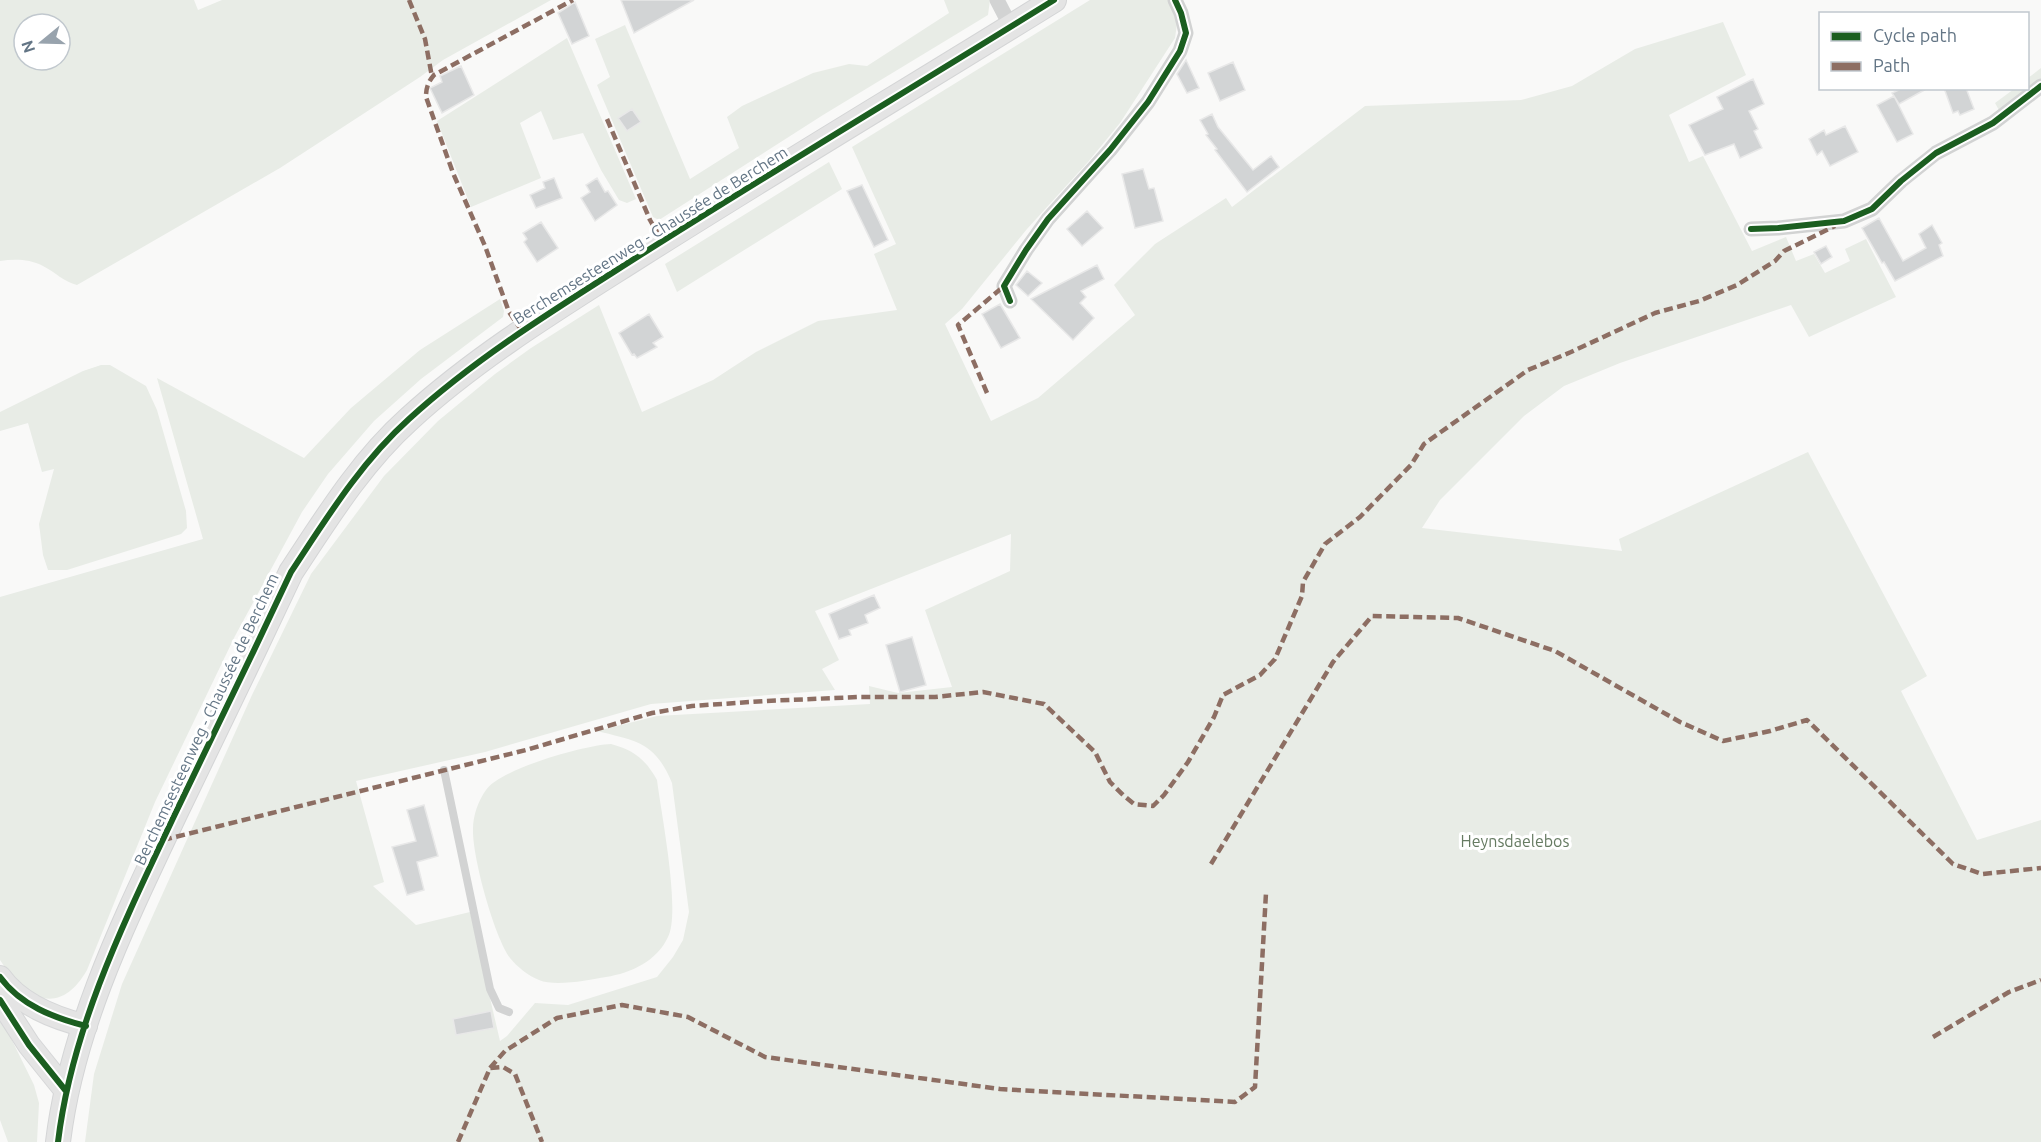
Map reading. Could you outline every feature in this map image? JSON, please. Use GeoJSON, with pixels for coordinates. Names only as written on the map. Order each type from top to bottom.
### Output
{"type":"FeatureCollection","features":[{"type":"Feature","properties":{"kind":"main road","name":"Berchemsesteenweg - Chaussée de Berchem"},"geometry":{"type":"LineString","coordinates":[[58,1142],[66,1091],[75,1056],[102,978],[149,869],[291,572],[372,457],[408,420],[522,331],[700,218],[1054,0]]}},
{"type":"Feature","properties":{"kind":"main road"},"geometry":{"type":"LineString","coordinates":[[0,977],[20,998],[35,1007],[56,1018],[86,1026]]}},
{"type":"Feature","properties":{"kind":"main road"},"geometry":{"type":"LineString","coordinates":[[0,1000],[29,1045],[66,1091]]}},
{"type":"Feature","properties":{"kind":"street"},"geometry":{"type":"LineString","coordinates":[[997,0],[1011,27]]}},
{"type":"Feature","properties":{"kind":"street"},"geometry":{"type":"LineString","coordinates":[[1010,301],[1004,286],[1026,250],[1048,219],[1110,150],[1148,102],[1180,51],[1186,33],[1175,0]]}},
{"type":"Feature","properties":{"kind":"street"},"geometry":{"type":"LineString","coordinates":[[1751,229],[1844,221],[1872,209],[1901,180],[1936,153],[1993,123],[2041,86]]}},
{"type":"Feature","properties":{"kind":"lane"},"geometry":{"type":"LineString","coordinates":[[444,770],[490,989],[499,1008],[509,1012]]}},
{"type":"Feature","properties":{"kind":"green space"},"geometry":{"type":"Polygon","coordinates":[[[0,0],[194,0],[198,10],[222,0],[551,0],[443,60],[280,168],[77,285],[43,266],[17,260],[0,261],[0,0]]]}},
{"type":"Feature","properties":{"kind":"green space"},"geometry":{"type":"Polygon","coordinates":[[[944,0],[990,0],[988,15],[823,115],[659,220],[653,217],[597,85],[610,77],[595,39],[625,25],[690,179],[739,148],[727,117],[742,106],[813,73],[849,64],[867,66],[949,13],[944,0]]]}},
{"type":"Feature","properties":{"kind":"green space","name":"Heynsdaelebos"},"geometry":{"type":"Polygon","coordinates":[[[1090,0],[1169,0],[1177,24],[1175,38],[1120,123],[1027,229],[962,309],[945,324],[991,421],[1038,398],[1135,315],[1114,285],[1155,244],[1226,198],[1232,207],[1365,106],[1521,100],[1572,86],[1635,49],[1723,22],[1746,75],[1669,115],[1689,162],[1703,156],[1752,251],[1786,237],[1796,261],[1814,254],[1825,273],[1850,261],[1845,249],[1866,239],[1896,297],[1809,337],[1791,305],[1620,363],[1564,386],[1524,416],[1440,500],[1422,528],[1622,551],[1619,539],[1808,452],[1927,676],[1901,691],[1977,840],[2041,820],[2041,1142],[85,1142],[94,1074],[122,984],[252,695],[311,574],[384,476],[438,421],[495,374],[599,305],[642,412],[713,380],[756,352],[818,321],[897,310],[874,254],[896,244],[852,147],[1090,0]],[[1011,534],[815,611],[839,660],[822,669],[835,690],[651,704],[485,752],[356,781],[384,882],[373,886],[416,925],[470,912],[500,1041],[535,1003],[568,1005],[657,977],[683,940],[689,912],[672,783],[659,759],[643,745],[597,731],[657,716],[870,704],[869,686],[898,693],[952,687],[925,610],[1010,571],[1011,534]]]}},
{"type":"Feature","properties":{"kind":"green space"},"geometry":{"type":"Polygon","coordinates":[[[567,38],[636,199],[627,203],[619,200],[583,133],[553,140],[541,111],[520,123],[541,178],[471,207],[437,121],[567,38]]]}},
{"type":"Feature","properties":{"kind":"green space"},"geometry":{"type":"Polygon","coordinates":[[[2041,68],[2041,81],[2000,112],[1995,103],[2013,90],[2029,90],[2029,77],[2041,68]]]}},
{"type":"Feature","properties":{"kind":"green space"},"geometry":{"type":"Polygon","coordinates":[[[829,162],[842,189],[677,292],[665,264],[829,162]]]}},
{"type":"Feature","properties":{"kind":"green space"},"geometry":{"type":"Polygon","coordinates":[[[500,299],[504,311],[503,317],[421,379],[374,421],[328,474],[302,512],[235,636],[155,802],[87,970],[76,985],[65,994],[53,998],[42,998],[31,993],[9,973],[0,960],[0,597],[203,539],[157,378],[304,458],[351,408],[420,350],[500,299]]]}},
{"type":"Feature","properties":{"kind":"green space"},"geometry":{"type":"Polygon","coordinates":[[[101,365],[110,365],[146,386],[157,410],[186,511],[187,528],[181,534],[67,570],[48,570],[43,555],[39,524],[54,469],[42,472],[28,423],[0,431],[0,412],[83,371],[101,365]]]}},
{"type":"Feature","properties":{"kind":"green space"},"geometry":{"type":"Polygon","coordinates":[[[611,744],[626,749],[638,757],[657,780],[671,885],[671,924],[668,937],[650,959],[625,972],[563,983],[539,980],[520,968],[510,958],[497,932],[476,857],[473,829],[475,814],[486,790],[508,774],[564,753],[611,744]]]}},
{"type":"Feature","properties":{"kind":"green space"},"geometry":{"type":"Polygon","coordinates":[[[0,1016],[34,1085],[39,1103],[37,1142],[8,1142],[0,1120],[0,1016]]]}},
{"type":"Feature","properties":{"kind":"building"},"geometry":{"type":"Polygon","coordinates":[[[621,0],[694,0],[634,33],[621,0]]]}},
{"type":"Feature","properties":{"kind":"building"},"geometry":{"type":"Polygon","coordinates":[[[575,2],[589,36],[572,44],[558,13],[575,2]]]}},
{"type":"Feature","properties":{"kind":"building"},"geometry":{"type":"Polygon","coordinates":[[[1186,60],[1199,88],[1187,93],[1177,74],[1186,60]]]}},
{"type":"Feature","properties":{"kind":"building"},"geometry":{"type":"Polygon","coordinates":[[[1233,62],[1245,90],[1220,101],[1208,73],[1233,62]]]}},
{"type":"Feature","properties":{"kind":"building"},"geometry":{"type":"Polygon","coordinates":[[[461,66],[474,95],[442,113],[430,88],[442,82],[440,76],[461,66]]]}},
{"type":"Feature","properties":{"kind":"building"},"geometry":{"type":"Polygon","coordinates":[[[1753,79],[1764,104],[1749,111],[1758,129],[1754,131],[1762,148],[1740,158],[1734,144],[1705,155],[1689,125],[1723,109],[1717,97],[1753,79]]]}},
{"type":"Feature","properties":{"kind":"building"},"geometry":{"type":"Polygon","coordinates":[[[1899,90],[1924,90],[1899,104],[1892,93],[1899,90]]]}},
{"type":"Feature","properties":{"kind":"building"},"geometry":{"type":"Polygon","coordinates":[[[1945,90],[1967,90],[1974,109],[1960,115],[1958,111],[1953,113],[1945,90]]]}},
{"type":"Feature","properties":{"kind":"building"},"geometry":{"type":"Polygon","coordinates":[[[1894,96],[1913,134],[1897,142],[1877,105],[1894,96]]]}},
{"type":"Feature","properties":{"kind":"building"},"geometry":{"type":"Polygon","coordinates":[[[632,109],[641,122],[627,131],[618,118],[632,109]]]}},
{"type":"Feature","properties":{"kind":"building"},"geometry":{"type":"Polygon","coordinates":[[[1212,114],[1218,127],[1253,170],[1271,156],[1279,167],[1247,192],[1206,135],[1208,134],[1200,120],[1212,114]]]}},
{"type":"Feature","properties":{"kind":"building"},"geometry":{"type":"Polygon","coordinates":[[[1845,126],[1858,152],[1830,166],[1822,151],[1817,155],[1809,139],[1824,130],[1826,135],[1845,126]]]}},
{"type":"Feature","properties":{"kind":"building"},"geometry":{"type":"Polygon","coordinates":[[[1143,169],[1149,189],[1154,188],[1163,221],[1135,228],[1122,174],[1143,169]]]}},
{"type":"Feature","properties":{"kind":"building"},"geometry":{"type":"Polygon","coordinates":[[[554,178],[562,198],[536,208],[530,195],[545,188],[543,182],[554,178]]]}},
{"type":"Feature","properties":{"kind":"building"},"geometry":{"type":"Polygon","coordinates":[[[597,178],[605,192],[608,191],[617,205],[595,221],[581,198],[590,192],[586,185],[597,178]]]}},
{"type":"Feature","properties":{"kind":"building"},"geometry":{"type":"Polygon","coordinates":[[[862,185],[888,240],[874,247],[847,191],[862,185]]]}},
{"type":"Feature","properties":{"kind":"building"},"geometry":{"type":"Polygon","coordinates":[[[1087,211],[1103,228],[1082,246],[1067,229],[1087,211]]]}},
{"type":"Feature","properties":{"kind":"building"},"geometry":{"type":"Polygon","coordinates":[[[1879,218],[1903,261],[1926,248],[1919,234],[1932,225],[1942,243],[1939,245],[1943,256],[1895,281],[1862,228],[1879,218]]]}},
{"type":"Feature","properties":{"kind":"building"},"geometry":{"type":"Polygon","coordinates":[[[541,222],[558,248],[537,262],[524,242],[527,239],[523,233],[541,222]]]}},
{"type":"Feature","properties":{"kind":"building"},"geometry":{"type":"Polygon","coordinates":[[[1826,246],[1832,257],[1821,264],[1814,252],[1826,246]]]}},
{"type":"Feature","properties":{"kind":"building"},"geometry":{"type":"Polygon","coordinates":[[[1097,265],[1104,279],[1081,291],[1086,297],[1080,303],[1094,318],[1073,340],[1031,299],[1097,265]]]}},
{"type":"Feature","properties":{"kind":"building"},"geometry":{"type":"Polygon","coordinates":[[[1027,271],[1042,283],[1028,296],[1016,285],[1027,271]]]}},
{"type":"Feature","properties":{"kind":"building"},"geometry":{"type":"Polygon","coordinates":[[[1000,304],[1020,338],[1001,348],[982,314],[1000,304]]]}},
{"type":"Feature","properties":{"kind":"building"},"geometry":{"type":"Polygon","coordinates":[[[649,314],[663,337],[653,343],[657,347],[637,358],[634,354],[632,355],[619,333],[649,314]]]}},
{"type":"Feature","properties":{"kind":"building"},"geometry":{"type":"Polygon","coordinates":[[[874,595],[880,608],[865,615],[868,623],[849,630],[851,635],[839,639],[829,614],[874,595]]]}},
{"type":"Feature","properties":{"kind":"building"},"geometry":{"type":"Polygon","coordinates":[[[912,637],[926,685],[900,692],[886,645],[912,637]]]}},
{"type":"Feature","properties":{"kind":"building"},"geometry":{"type":"Polygon","coordinates":[[[424,805],[438,856],[417,862],[424,890],[407,895],[392,847],[416,841],[407,810],[424,805]]]}},
{"type":"Feature","properties":{"kind":"building"},"geometry":{"type":"Polygon","coordinates":[[[491,1011],[494,1028],[456,1035],[453,1019],[491,1011]]]}},
{"type":"Feature","properties":{"kind":"marked path"},"geometry":{"type":"LineString","coordinates":[[409,0],[425,39],[432,77]]}},
{"type":"Feature","properties":{"kind":"marked path"},"geometry":{"type":"LineString","coordinates":[[522,331],[509,312],[485,246],[453,173],[426,97],[426,91],[434,75],[573,0]]}},
{"type":"Feature","properties":{"kind":"marked path"},"geometry":{"type":"LineString","coordinates":[[607,119],[650,220],[662,241]]}},
{"type":"Feature","properties":{"kind":"marked path"},"geometry":{"type":"LineString","coordinates":[[163,840],[526,750],[652,713],[692,706],[765,701],[935,697],[983,692],[1044,704],[1095,752],[1110,782],[1123,795],[1134,804],[1153,806],[1188,762],[1214,717],[1223,695],[1260,675],[1275,659],[1302,596],[1303,582],[1325,544],[1360,517],[1411,465],[1424,444],[1528,370],[1655,313],[1699,301],[1737,285],[1775,261],[1784,251],[1835,226]]}},
{"type":"Feature","properties":{"kind":"marked path"},"geometry":{"type":"LineString","coordinates":[[987,393],[958,325],[1004,286]]}},
{"type":"Feature","properties":{"kind":"marked path"},"geometry":{"type":"LineString","coordinates":[[1211,864],[1333,662],[1372,616],[1458,618],[1555,651],[1680,722],[1723,741],[1807,720],[1953,864],[1982,874],[2041,868]]}},
{"type":"Feature","properties":{"kind":"marked path"},"geometry":{"type":"LineString","coordinates":[[490,1068],[505,1051],[557,1018],[622,1005],[688,1017],[765,1057],[1000,1089],[1235,1102],[1255,1087],[1266,893]]}},
{"type":"Feature","properties":{"kind":"marked path"},"geometry":{"type":"LineString","coordinates":[[1933,1037],[2009,992],[2041,980]]}},
{"type":"Feature","properties":{"kind":"marked path"},"geometry":{"type":"LineString","coordinates":[[458,1142],[490,1068],[503,1067],[515,1074],[542,1142]]}},
{"type":"Feature","properties":{"kind":"cycle path"},"geometry":{"type":"LineString","coordinates":[[58,1142],[75,1056],[88,1015],[138,893],[291,572],[345,492],[375,454],[409,419],[492,352],[693,222],[1054,0]]}},
{"type":"Feature","properties":{"kind":"cycle path"},"geometry":{"type":"LineString","coordinates":[[1010,301],[1004,286],[1026,250],[1048,219],[1110,150],[1148,102],[1180,51],[1186,33],[1175,0]]}},
{"type":"Feature","properties":{"kind":"cycle path"},"geometry":{"type":"LineString","coordinates":[[1751,229],[1844,221],[1872,209],[1901,181],[1936,153],[1993,123],[2041,86]]}},
{"type":"Feature","properties":{"kind":"cycle path"},"geometry":{"type":"LineString","coordinates":[[0,977],[17,995],[38,1009],[86,1026]]}},
{"type":"Feature","properties":{"kind":"cycle path"},"geometry":{"type":"LineString","coordinates":[[0,1000],[29,1045],[66,1091]]}}]}
